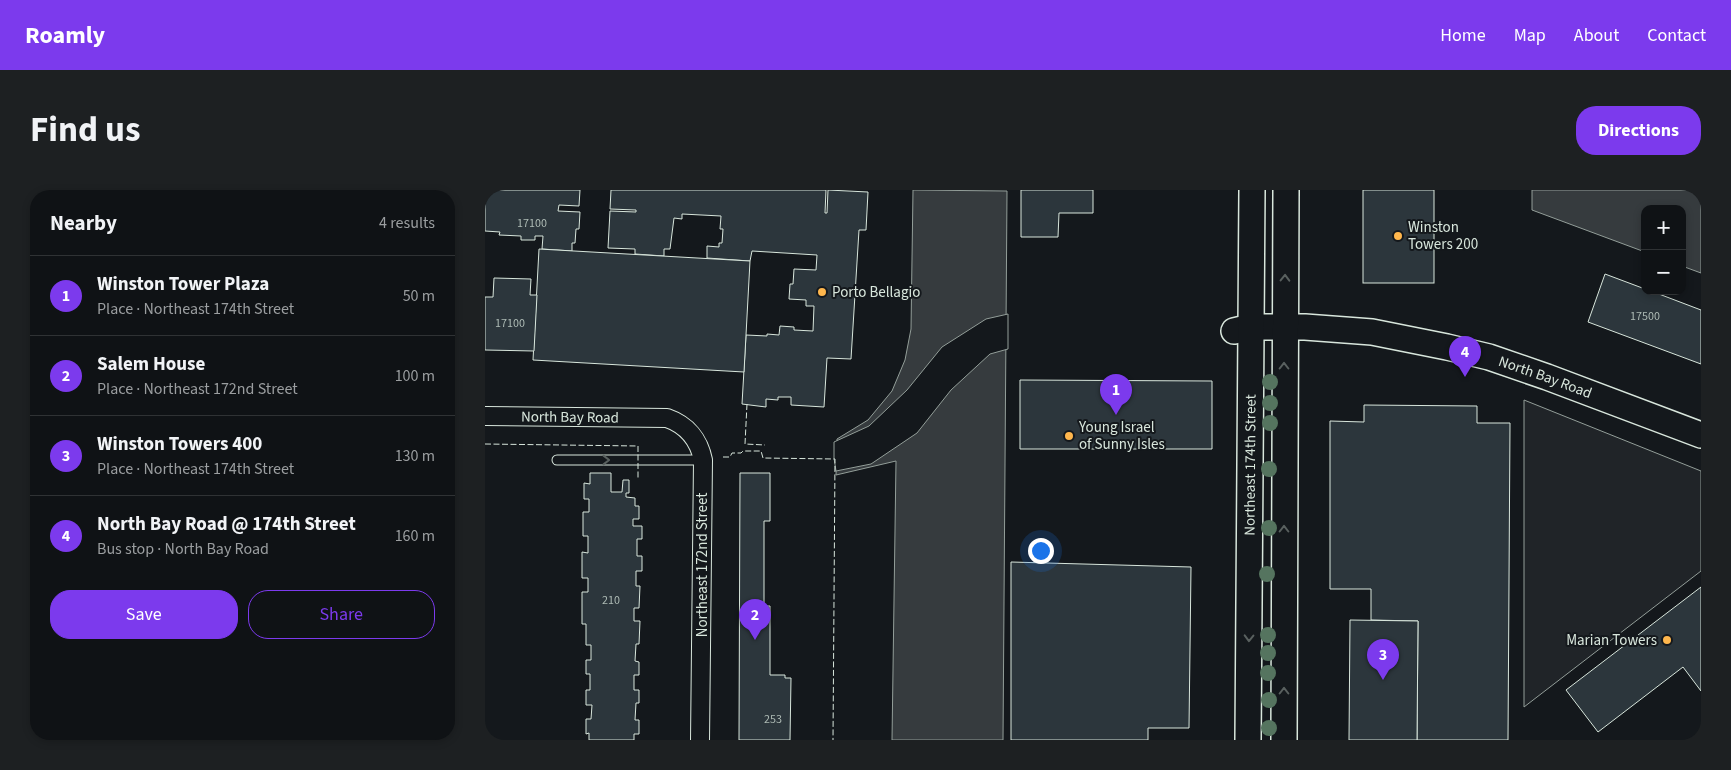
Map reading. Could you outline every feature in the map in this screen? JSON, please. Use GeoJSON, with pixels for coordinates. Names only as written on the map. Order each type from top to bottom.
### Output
{"type":"FeatureCollection","features":[{"type":"Feature","properties":{"kind":"street","name":"Northeast 174th Street"},"geometry":{"type":"LineString","coordinates":[[1248,740],[1250,500],[1242,329],[1252,190]]}},
{"type":"Feature","properties":{"kind":"street"},"geometry":{"type":"LineString","coordinates":[[1284,740],[1286,190]]}},
{"type":"Feature","properties":{"kind":"street","name":"North Bay Road"},"geometry":{"type":"LineString","coordinates":[[1242,329],[1285,327],[1393,335],[1489,357],[1701,435]]}},
{"type":"Feature","properties":{"kind":"street","name":"North Bay Road"},"geometry":{"type":"LineString","coordinates":[[485,416],[656,418]]}},
{"type":"Feature","properties":{"kind":"street","name":"Northeast 172nd Street"},"geometry":{"type":"LineString","coordinates":[[656,418],[667,418],[683,426],[700,446],[703,460],[700,740]]}},
{"type":"Feature","properties":{"kind":"street"},"geometry":{"type":"LineString","coordinates":[[1250,500],[1284,500]]}},
{"type":"Feature","properties":{"kind":"street"},"geometry":{"type":"LineString","coordinates":[[1250,598],[1284,597]]}},
{"type":"Feature","properties":{"kind":"lane"},"geometry":{"type":"LineString","coordinates":[[557,460],[703,460]]}},
{"type":"Feature","properties":{"kind":"shaded area"},"geometry":{"type":"Polygon","coordinates":[[[913,190],[1007,191],[1003,740],[892,740],[896,461],[836,475],[837,439],[868,420],[892,391],[905,360],[911,329],[913,190]]]}},
{"type":"Feature","properties":{"kind":"shaded area"},"geometry":{"type":"Polygon","coordinates":[[[1532,190],[1701,190],[1701,273],[1686,267],[1686,205],[1641,205],[1641,251],[1532,210],[1532,190]]]}},
{"type":"Feature","properties":{"kind":"shaded area"},"geometry":{"type":"Polygon","coordinates":[[[1524,400],[1701,471],[1701,571],[1524,707],[1524,400]]]}},
{"type":"Feature","properties":{"kind":"pier"},"geometry":{"type":"Polygon","coordinates":[[[1008,314],[1008,349],[990,354],[951,390],[917,433],[871,464],[836,471],[834,442],[869,426],[907,390],[942,347],[986,319],[1008,314]]]}},
{"type":"Feature","properties":{"kind":"building"},"geometry":{"type":"Polygon","coordinates":[[[485,190],[580,190],[579,206],[559,205],[558,211],[580,212],[579,229],[576,229],[575,243],[572,243],[572,251],[542,249],[543,236],[535,236],[535,240],[521,240],[521,236],[499,235],[500,232],[485,231],[485,190]]]}},
{"type":"Feature","properties":{"kind":"building","name":"Porto Bellagio"},"geometry":{"type":"Polygon","coordinates":[[[611,190],[826,190],[825,213],[827,213],[828,190],[868,192],[866,230],[859,230],[851,359],[827,358],[824,407],[791,405],[791,397],[778,397],[778,400],[766,399],[766,407],[742,404],[746,335],[779,335],[780,326],[794,327],[794,330],[813,331],[814,306],[806,306],[806,300],[789,299],[794,269],[816,270],[817,255],[752,251],[750,261],[707,258],[707,246],[719,247],[719,243],[722,243],[723,229],[720,229],[721,216],[682,214],[682,219],[674,218],[670,249],[664,249],[664,256],[635,254],[635,249],[608,248],[610,211],[636,212],[636,210],[610,209],[611,190]]]}},
{"type":"Feature","properties":{"kind":"building"},"geometry":{"type":"Polygon","coordinates":[[[1021,190],[1093,190],[1093,213],[1059,213],[1058,237],[1021,237],[1021,190]]]}},
{"type":"Feature","properties":{"kind":"building","name":"Winston Towers 200"},"geometry":{"type":"Polygon","coordinates":[[[1363,190],[1434,190],[1434,283],[1363,283],[1363,190]]]}},
{"type":"Feature","properties":{"kind":"building"},"geometry":{"type":"Polygon","coordinates":[[[539,249],[750,261],[744,372],[533,360],[539,249]]]}},
{"type":"Feature","properties":{"kind":"building"},"geometry":{"type":"Polygon","coordinates":[[[1605,274],[1641,288],[1641,295],[1662,295],[1701,310],[1701,364],[1588,322],[1605,274]]]}},
{"type":"Feature","properties":{"kind":"building"},"geometry":{"type":"Polygon","coordinates":[[[494,278],[531,279],[530,295],[537,295],[534,351],[485,350],[485,297],[493,297],[494,278]]]}},
{"type":"Feature","properties":{"kind":"building"},"geometry":{"type":"Polygon","coordinates":[[[1020,380],[1212,381],[1212,449],[1020,449],[1020,380]]]}},
{"type":"Feature","properties":{"kind":"building"},"geometry":{"type":"Polygon","coordinates":[[[1364,405],[1477,406],[1477,423],[1510,423],[1508,740],[1417,740],[1418,621],[1371,620],[1371,589],[1330,589],[1330,421],[1364,422],[1364,405]]]}},
{"type":"Feature","properties":{"kind":"building"},"geometry":{"type":"Polygon","coordinates":[[[590,473],[611,473],[611,492],[622,492],[623,480],[629,480],[629,493],[626,493],[626,497],[635,498],[635,506],[639,506],[639,519],[633,519],[633,526],[642,526],[642,539],[637,539],[637,556],[642,556],[642,571],[636,571],[636,586],[640,586],[639,608],[634,608],[634,621],[640,621],[639,644],[636,644],[635,661],[639,662],[639,675],[634,675],[634,690],[639,690],[639,703],[636,703],[635,720],[639,720],[639,734],[634,734],[634,740],[589,740],[589,733],[586,734],[586,719],[591,719],[592,705],[586,705],[586,690],[590,690],[590,674],[586,674],[586,660],[591,660],[591,645],[586,645],[586,624],[582,624],[582,592],[588,592],[588,578],[582,578],[582,552],[588,553],[588,536],[583,536],[583,512],[589,512],[589,499],[584,499],[584,483],[590,484],[590,473]]]}},
{"type":"Feature","properties":{"kind":"building"},"geometry":{"type":"Polygon","coordinates":[[[740,473],[770,473],[770,521],[764,521],[764,606],[770,606],[770,675],[785,675],[785,678],[791,678],[790,740],[739,740],[740,473]]]}},
{"type":"Feature","properties":{"kind":"building"},"geometry":{"type":"Polygon","coordinates":[[[1011,562],[1191,567],[1189,728],[1148,728],[1148,740],[1011,740],[1011,562]]]}},
{"type":"Feature","properties":{"kind":"building","name":"Marian Towers"},"geometry":{"type":"Polygon","coordinates":[[[1701,587],[1701,691],[1683,667],[1598,732],[1566,690],[1701,587]]]}},
{"type":"Feature","properties":{"kind":"building"},"geometry":{"type":"Polygon","coordinates":[[[1350,620],[1418,621],[1417,740],[1349,740],[1350,620]]]}},
{"type":"Feature","properties":{"kind":"fence"},"geometry":{"type":"LineString","coordinates":[[747,404],[745,444],[765,445]]}},
{"type":"Feature","properties":{"kind":"fence"},"geometry":{"type":"LineString","coordinates":[[485,444],[638,446],[638,480]]}},
{"type":"Feature","properties":{"kind":"fence"},"geometry":{"type":"LineString","coordinates":[[723,457],[730,457],[732,453],[741,453],[743,451],[761,451],[763,458],[835,459],[833,740]]}},
{"type":"Feature","properties":{"kind":"place","name":"Winston Towers 200"},"geometry":{"type":"Point","coordinates":[1398,236]}},
{"type":"Feature","properties":{"kind":"place","name":"Porto Bellagio"},"geometry":{"type":"Point","coordinates":[822,292]}},
{"type":"Feature","properties":{"kind":"place","name":"North Bay Road @ 174th Street"},"geometry":{"type":"Point","coordinates":[1465,377]}},
{"type":"Feature","properties":{"kind":"place","name":"Winston Tower Plaza"},"geometry":{"type":"Point","coordinates":[1116,415]}},
{"type":"Feature","properties":{"kind":"place","name":"Young Israel of Sunny Isles"},"geometry":{"type":"Point","coordinates":[1069,436]}},
{"type":"Feature","properties":{"kind":"place","name":"Salem House"},"geometry":{"type":"Point","coordinates":[755,640]}},
{"type":"Feature","properties":{"kind":"place","name":"Marian Towers"},"geometry":{"type":"Point","coordinates":[1667,640]}},
{"type":"Feature","properties":{"kind":"place","name":"Winston Towers 400"},"geometry":{"type":"Point","coordinates":[1383,680]}}]}
